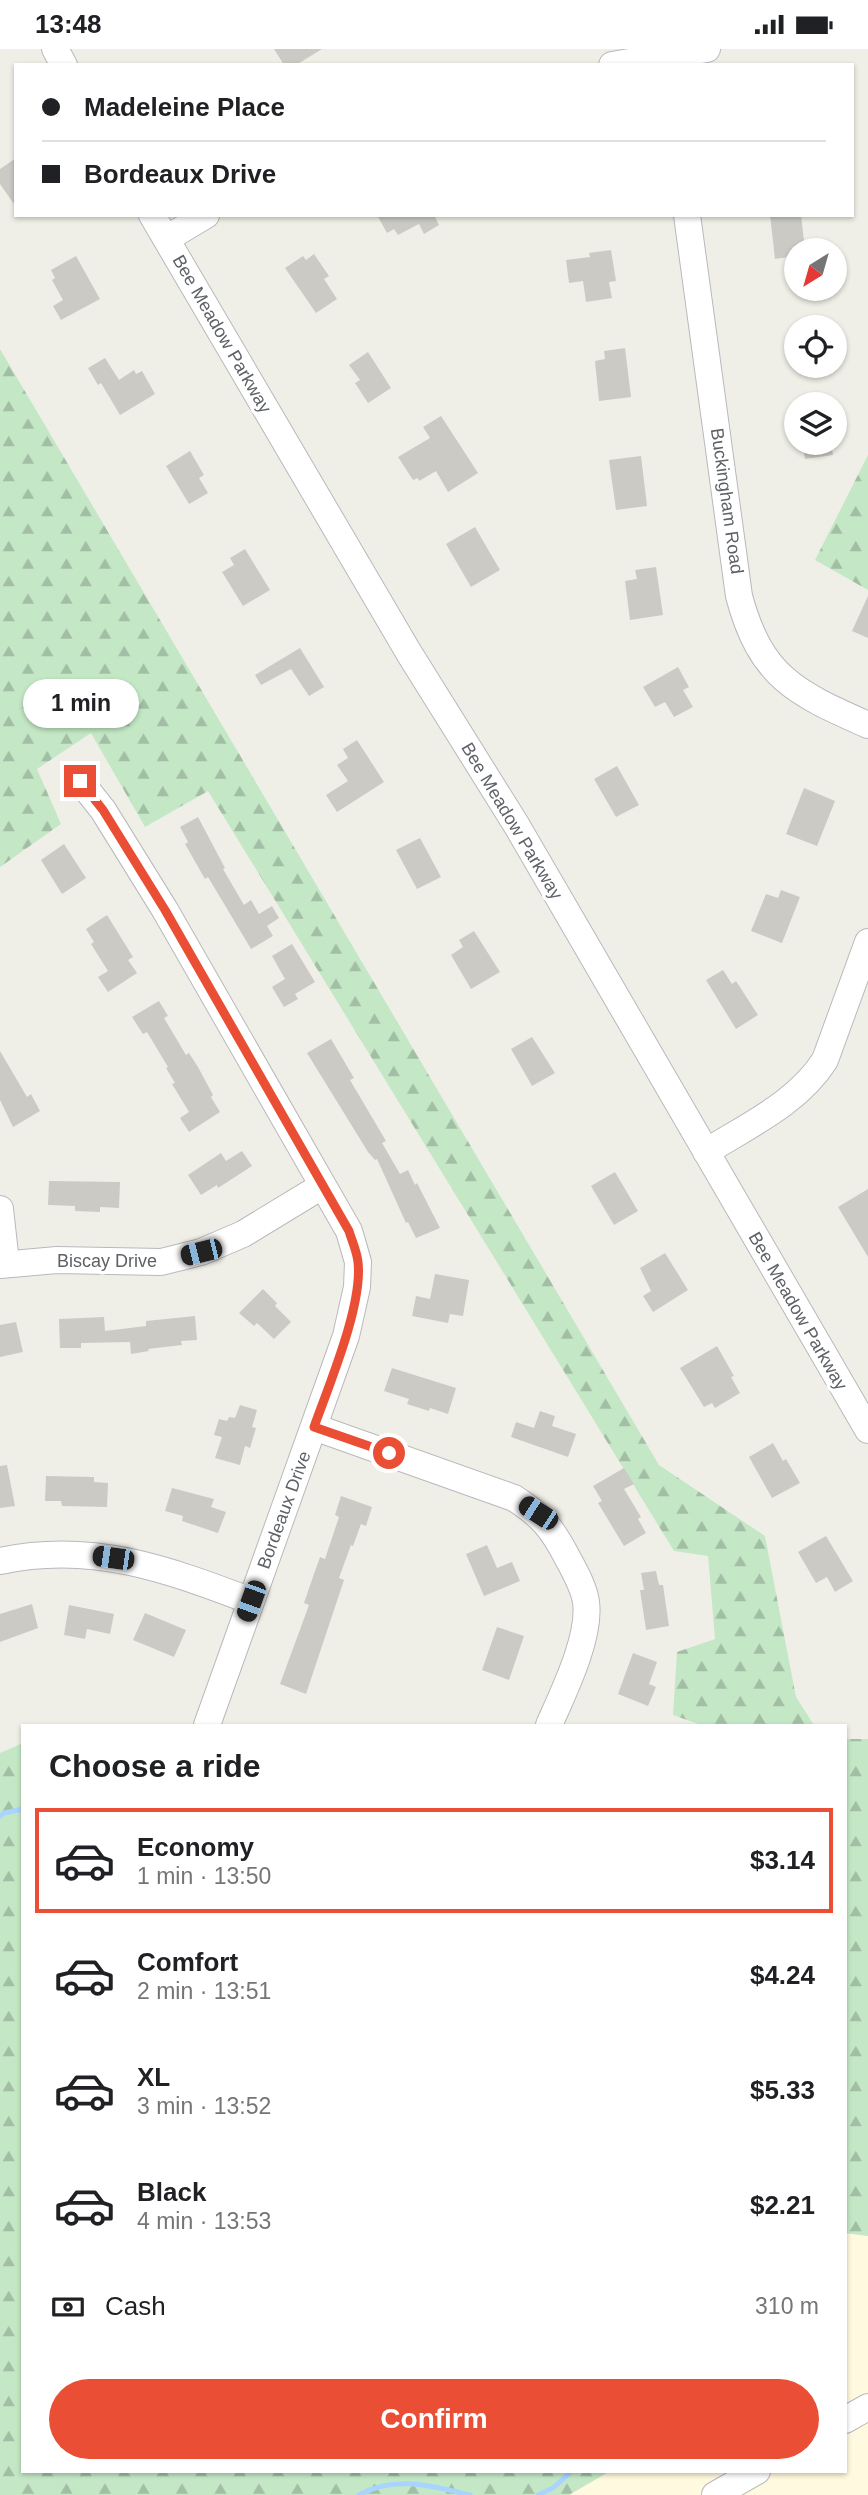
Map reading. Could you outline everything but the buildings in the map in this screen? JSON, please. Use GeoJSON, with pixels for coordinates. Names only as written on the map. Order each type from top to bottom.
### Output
{"type":"FeatureCollection","features":[{"type":"Feature","properties":{"kind":"street"},"geometry":{"type":"LineString","coordinates":[[634,63],[666,60],[707,49]]}},
{"type":"Feature","properties":{"kind":"street","name":"Bee Meadow Parkway"},"geometry":{"type":"LineString","coordinates":[[153,217],[409,653],[517,826],[868,1430]]}},
{"type":"Feature","properties":{"kind":"street"},"geometry":{"type":"LineString","coordinates":[[166,239],[203,217]]}},
{"type":"Feature","properties":{"kind":"street","name":"Buckingham Road"},"geometry":{"type":"LineString","coordinates":[[687,217],[739,596],[744,616],[766,659],[791,686],[814,701],[868,725]]}},
{"type":"Feature","properties":{"kind":"street","name":"Bordeaux Drive"},"geometry":{"type":"LineString","coordinates":[[80,781],[103,810],[165,910],[349,1231],[358,1262],[358,1287],[346,1336],[206,1724]]}},
{"type":"Feature","properties":{"kind":"street"},"geometry":{"type":"LineString","coordinates":[[706,1152],[797,1094],[814,1077],[825,1061],[868,942]]}},
{"type":"Feature","properties":{"kind":"street","name":"Biscay Drive"},"geometry":{"type":"LineString","coordinates":[[3,1264],[57,1260],[161,1262],[201,1252],[243,1234],[322,1187]]}},
{"type":"Feature","properties":{"kind":"street"},"geometry":{"type":"LineString","coordinates":[[0,1209],[3,1264]]}},
{"type":"Feature","properties":{"kind":"street"},"geometry":{"type":"LineString","coordinates":[[314,1427],[514,1498],[538,1513],[551,1529],[576,1574],[586,1602],[584,1634],[549,1724]]}},
{"type":"Feature","properties":{"kind":"street"},"geometry":{"type":"LineString","coordinates":[[0,1561],[39,1556],[89,1555],[137,1562],[180,1574],[251,1601]]}},
{"type":"Feature","properties":{"kind":"street"},"geometry":{"type":"LineString","coordinates":[[847,2419],[868,2407]]}},
{"type":"Feature","properties":{"kind":"street"},"geometry":{"type":"LineString","coordinates":[[715,2495],[754,2473]]}},
{"type":"Feature","properties":{"kind":"shaded area"},"geometry":{"type":"Polygon","coordinates":[[[847,2233],[868,2236],[868,2495],[569,2495],[607,2473],[847,2473],[847,2233]]]}},
{"type":"Feature","properties":{"kind":"green space"},"geometry":{"type":"Polygon","coordinates":[[[0,349],[659,1465],[765,1536],[796,1697],[813,1724],[698,1724],[673,1715],[677,1652],[715,1639],[708,1556],[674,1551],[208,791],[145,827],[91,733],[37,769],[61,824],[0,867],[0,349]]]}},
{"type":"Feature","properties":{"kind":"green space"},"geometry":{"type":"Polygon","coordinates":[[[868,455],[868,590],[815,560],[868,455]]]}},
{"type":"Feature","properties":{"kind":"green space"},"geometry":{"type":"Polygon","coordinates":[[[847,1739],[868,1739],[868,2236],[847,2233],[847,1739]]]}},
{"type":"Feature","properties":{"kind":"green space"},"geometry":{"type":"Polygon","coordinates":[[[21,1744],[21,2473],[607,2473],[569,2495],[0,2495],[0,1753],[21,1744]]]}},
{"type":"Feature","properties":{"kind":"waterway"},"geometry":{"type":"LineString","coordinates":[[0,1816],[21,1809]]}},
{"type":"Feature","properties":{"kind":"waterway"},"geometry":{"type":"LineString","coordinates":[[538,2495],[553,2488],[570,2473]]}},
{"type":"Feature","properties":{"kind":"waterway"},"geometry":{"type":"LineString","coordinates":[[359,2495],[386,2485],[400,2484],[427,2486],[470,2495]]}},
{"type":"Feature","properties":{"kind":"route"},"geometry":{"type":"LineString","coordinates":[[80,781],[103,810],[165,910],[349,1231],[358,1262],[358,1287],[346,1336],[314,1427],[389,1453]]}}]}
